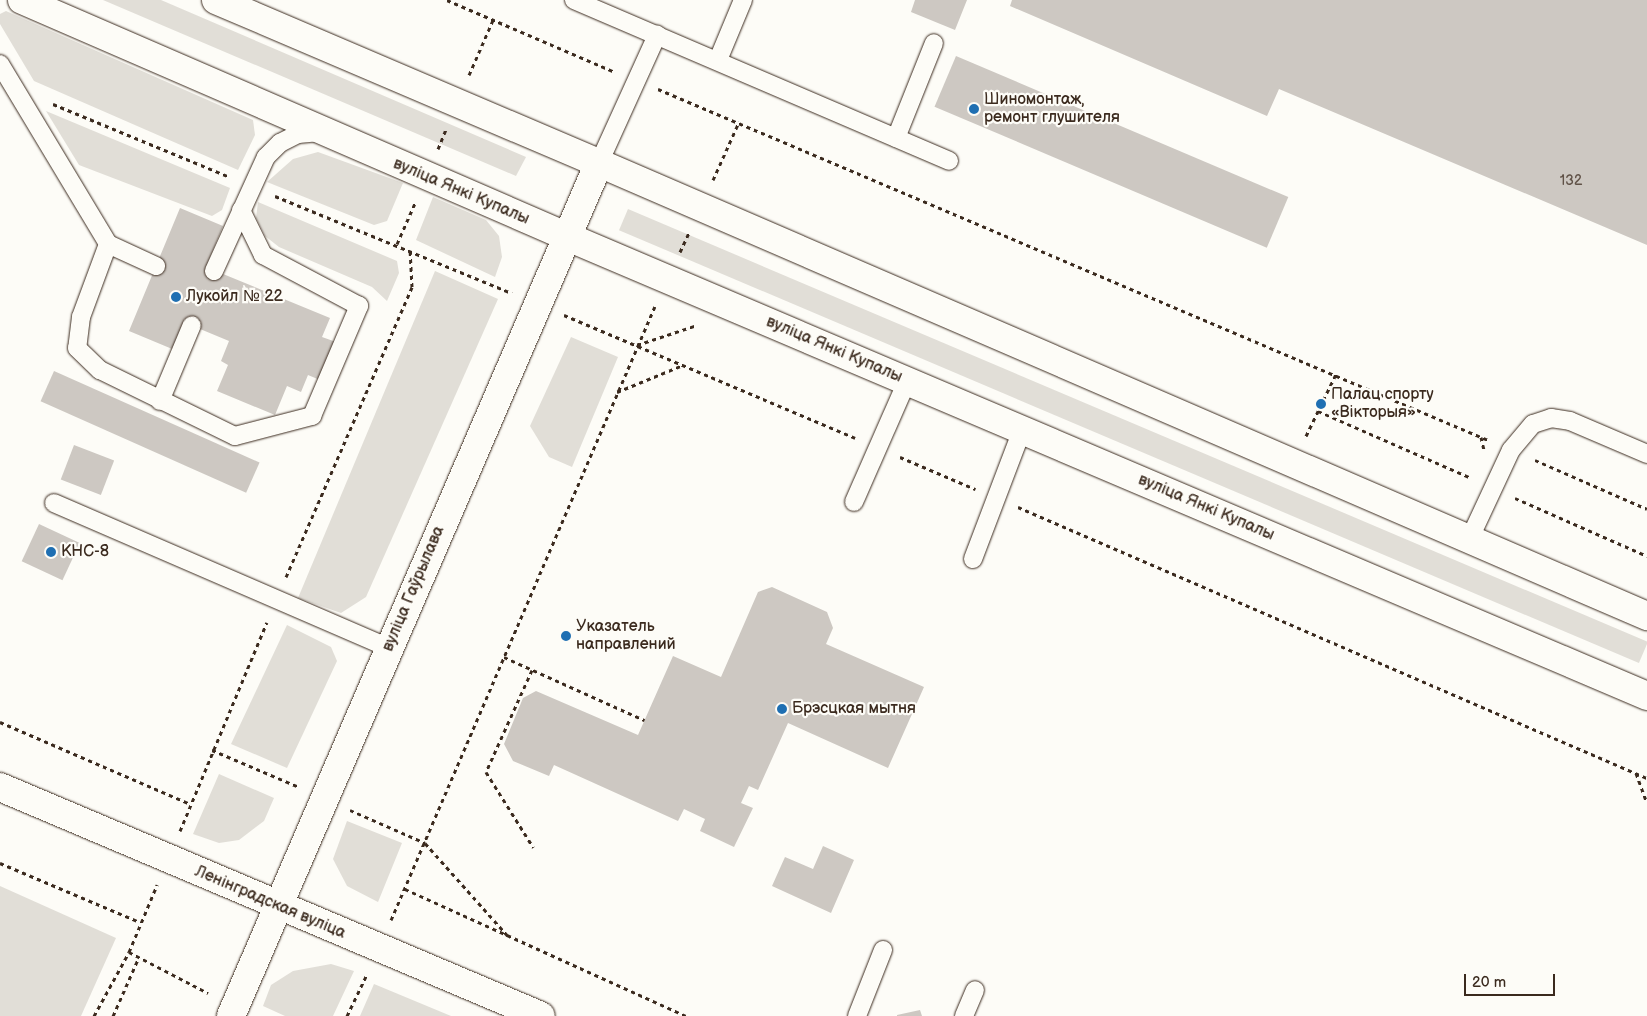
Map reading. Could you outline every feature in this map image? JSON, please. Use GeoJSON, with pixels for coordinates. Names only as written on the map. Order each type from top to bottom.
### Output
{"type":"FeatureCollection","features":[{"type":"Feature","properties":{"kind":"main road","name":"вуліца Янкі Купалы"},"geometry":{"type":"LineString","coordinates":[[22,0],[668,279],[1647,696]]}},
{"type":"Feature","properties":{"kind":"main road"},"geometry":{"type":"LineString","coordinates":[[216,0],[248,6],[700,208],[1647,616]]}},
{"type":"Feature","properties":{"kind":"main road","name":"вуліца Гаўрылава"},"geometry":{"type":"LineString","coordinates":[[233,1011],[599,163]]}},
{"type":"Feature","properties":{"kind":"main road","name":"Ленінградская вуліца"},"geometry":{"type":"LineString","coordinates":[[0,787],[277,907],[541,1016]]}},
{"type":"Feature","properties":{"kind":"lane"},"geometry":{"type":"LineString","coordinates":[[574,0],[718,60],[949,161]]}},
{"type":"Feature","properties":{"kind":"lane"},"geometry":{"type":"LineString","coordinates":[[718,60],[743,0]]}},
{"type":"Feature","properties":{"kind":"lane"},"geometry":{"type":"LineString","coordinates":[[599,163],[657,35]]}},
{"type":"Feature","properties":{"kind":"lane"},"geometry":{"type":"LineString","coordinates":[[896,138],[934,42]]}},
{"type":"Feature","properties":{"kind":"lane"},"geometry":{"type":"LineString","coordinates":[[0,64],[108,244],[156,266]]}},
{"type":"Feature","properties":{"kind":"lane"},"geometry":{"type":"LineString","coordinates":[[214,271],[251,186],[266,157],[280,143],[298,134],[324,131]]}},
{"type":"Feature","properties":{"kind":"lane"},"geometry":{"type":"LineString","coordinates":[[108,244],[81,317],[77,348],[100,370],[235,436],[312,416],[359,306],[264,255],[241,210]]}},
{"type":"Feature","properties":{"kind":"lane"},"geometry":{"type":"LineString","coordinates":[[160,401],[192,325]]}},
{"type":"Feature","properties":{"kind":"lane"},"geometry":{"type":"LineString","coordinates":[[854,502],[907,381]]}},
{"type":"Feature","properties":{"kind":"lane"},"geometry":{"type":"LineString","coordinates":[[1469,540],[1511,450],[1533,424],[1550,418],[1570,421],[1647,454]]}},
{"type":"Feature","properties":{"kind":"lane"},"geometry":{"type":"LineString","coordinates":[[972,559],[1022,430]]}},
{"type":"Feature","properties":{"kind":"lane"},"geometry":{"type":"LineString","coordinates":[[54,503],[389,648]]}},
{"type":"Feature","properties":{"kind":"lane"},"geometry":{"type":"LineString","coordinates":[[857,1016],[883,950]]}},
{"type":"Feature","properties":{"kind":"lane"},"geometry":{"type":"LineString","coordinates":[[964,1016],[975,990]]}},
{"type":"Feature","properties":{"kind":"path"},"geometry":{"type":"LineString","coordinates":[[447,0],[1336,374],[1647,509]]}},
{"type":"Feature","properties":{"kind":"path"},"geometry":{"type":"LineString","coordinates":[[14,88],[397,244]]}},
{"type":"Feature","properties":{"kind":"path"},"geometry":{"type":"LineString","coordinates":[[347,1016],[379,949],[425,843],[616,392],[739,122]]}},
{"type":"Feature","properties":{"kind":"path"},"geometry":{"type":"LineString","coordinates":[[94,1016],[129,952],[277,598],[412,287],[410,249]]}},
{"type":"Feature","properties":{"kind":"path"},"geometry":{"type":"LineString","coordinates":[[616,392],[683,365]]}},
{"type":"Feature","properties":{"kind":"path"},"geometry":{"type":"LineString","coordinates":[[1295,465],[1336,374]]}},
{"type":"Feature","properties":{"kind":"path"},"geometry":{"type":"LineString","coordinates":[[1481,437],[1493,488]]}},
{"type":"Feature","properties":{"kind":"path"},"geometry":{"type":"LineString","coordinates":[[1085,536],[1647,778]]}},
{"type":"Feature","properties":{"kind":"path"},"geometry":{"type":"LineString","coordinates":[[504,657],[644,720]]}},
{"type":"Feature","properties":{"kind":"path"},"geometry":{"type":"LineString","coordinates":[[532,670],[486,772],[533,847]]}},
{"type":"Feature","properties":{"kind":"path"},"geometry":{"type":"LineString","coordinates":[[0,722],[190,804]]}},
{"type":"Feature","properties":{"kind":"path"},"geometry":{"type":"LineString","coordinates":[[1636,772],[1647,802]]}},
{"type":"Feature","properties":{"kind":"path"},"geometry":{"type":"LineString","coordinates":[[425,843],[508,936]]}},
{"type":"Feature","properties":{"kind":"path"},"geometry":{"type":"LineString","coordinates":[[0,863],[140,922]]}},
{"type":"Feature","properties":{"kind":"path"},"geometry":{"type":"LineString","coordinates":[[405,889],[686,1016]]}},
{"type":"Feature","properties":{"kind":"path"},"geometry":{"type":"LineString","coordinates":[[129,952],[233,1011]]}},
{"type":"Feature","properties":{"kind":"path"},"geometry":{"type":"LineString","coordinates":[[113,1016],[139,957]]}},
{"type":"Feature","properties":{"kind":"shaded area"},"geometry":{"type":"Polygon","coordinates":[[[103,0],[161,0],[526,157],[516,176],[103,0]]]}},
{"type":"Feature","properties":{"kind":"shaded area"},"geometry":{"type":"Polygon","coordinates":[[[6,11],[253,120],[255,135],[238,170],[34,81],[0,24],[0,14],[6,11]]]}},
{"type":"Feature","properties":{"kind":"shaded area"},"geometry":{"type":"Polygon","coordinates":[[[46,111],[230,188],[222,210],[212,216],[79,165],[46,111]]]}},
{"type":"Feature","properties":{"kind":"shaded area"},"geometry":{"type":"Polygon","coordinates":[[[318,152],[403,183],[387,221],[374,225],[267,182],[293,159],[318,152]]]}},
{"type":"Feature","properties":{"kind":"shaded area"},"geometry":{"type":"Polygon","coordinates":[[[433,197],[486,220],[499,236],[502,257],[495,277],[416,240],[433,197]]]}},
{"type":"Feature","properties":{"kind":"shaded area"},"geometry":{"type":"Polygon","coordinates":[[[258,202],[397,261],[399,273],[387,301],[372,287],[279,247],[265,236],[256,218],[258,202]]]}},
{"type":"Feature","properties":{"kind":"shaded area"},"geometry":{"type":"Polygon","coordinates":[[[628,209],[1647,642],[1639,663],[619,230],[628,209]]]}},
{"type":"Feature","properties":{"kind":"shaded area"},"geometry":{"type":"Polygon","coordinates":[[[435,271],[498,299],[366,597],[341,613],[298,598],[435,271]]]}},
{"type":"Feature","properties":{"kind":"shaded area"},"geometry":{"type":"Polygon","coordinates":[[[571,337],[618,357],[572,467],[549,457],[530,426],[571,337]]]}},
{"type":"Feature","properties":{"kind":"shaded area"},"geometry":{"type":"Polygon","coordinates":[[[287,625],[331,647],[337,661],[287,768],[231,744],[287,625]]]}},
{"type":"Feature","properties":{"kind":"shaded area"},"geometry":{"type":"Polygon","coordinates":[[[219,774],[274,798],[264,821],[239,840],[219,843],[193,834],[219,774]]]}},
{"type":"Feature","properties":{"kind":"shaded area"},"geometry":{"type":"Polygon","coordinates":[[[347,821],[402,843],[378,902],[347,886],[333,859],[347,821]]]}},
{"type":"Feature","properties":{"kind":"shaded area"},"geometry":{"type":"Polygon","coordinates":[[[0,886],[116,938],[81,1016],[0,1016],[0,886]]]}},
{"type":"Feature","properties":{"kind":"shaded area"},"geometry":{"type":"Polygon","coordinates":[[[331,964],[354,971],[333,1016],[285,1016],[263,1006],[271,985],[293,971],[331,964]]]}},
{"type":"Feature","properties":{"kind":"shaded area"},"geometry":{"type":"Polygon","coordinates":[[[374,984],[451,1016],[360,1016],[374,984]]]}},
{"type":"Feature","properties":{"kind":"building"},"geometry":{"type":"Polygon","coordinates":[[[915,0],[967,0],[955,30],[911,12],[915,0]]]}},
{"type":"Feature","properties":{"kind":"building"},"geometry":{"type":"Polygon","coordinates":[[[1012,0],[1647,0],[1647,245],[1279,89],[1267,116],[1010,6],[1012,0]]]}},
{"type":"Feature","properties":{"kind":"building"},"geometry":{"type":"Polygon","coordinates":[[[956,56],[1288,197],[1267,248],[935,107],[956,56]]]}},
{"type":"Feature","properties":{"kind":"building"},"geometry":{"type":"Polygon","coordinates":[[[180,208],[223,226],[206,267],[330,318],[322,337],[336,342],[320,380],[308,375],[301,392],[287,386],[275,415],[217,391],[228,365],[221,361],[229,341],[188,324],[177,351],[129,331],[180,208]]]}},
{"type":"Feature","properties":{"kind":"building"},"geometry":{"type":"Polygon","coordinates":[[[54,371],[260,463],[246,493],[41,401],[54,371]]]}},
{"type":"Feature","properties":{"kind":"building"},"geometry":{"type":"Polygon","coordinates":[[[74,445],[114,460],[101,495],[61,480],[74,445]]]}},
{"type":"Feature","properties":{"kind":"building","name":"КНС-8"},"geometry":{"type":"Polygon","coordinates":[[[39,524],[80,543],[62,580],[22,561],[39,524]]]}},
{"type":"Feature","properties":{"kind":"building","name":"Брэсцкая мытня"},"geometry":{"type":"Polygon","coordinates":[[[772,587],[827,612],[833,628],[826,644],[924,687],[888,768],[788,723],[758,790],[749,786],[741,803],[753,808],[734,847],[700,831],[705,819],[684,809],[678,821],[554,765],[549,776],[513,761],[504,744],[523,698],[536,691],[638,735],[673,656],[721,677],[758,592],[772,587]]]}},
{"type":"Feature","properties":{"kind":"building"},"geometry":{"type":"Polygon","coordinates":[[[823,846],[854,860],[831,913],[772,886],[785,857],[813,869],[823,846]]]}},
{"type":"Feature","properties":{"kind":"building"},"geometry":{"type":"Polygon","coordinates":[[[920,1010],[922,1016],[897,1016],[897,1015],[920,1010]]]}},
{"type":"Feature","properties":{"kind":"place","name":"Шиномонтаж, ремонт глушителя"},"geometry":{"type":"Point","coordinates":[974,109]}},
{"type":"Feature","properties":{"kind":"place","name":"Лукойл № 22"},"geometry":{"type":"Point","coordinates":[176,297]}},
{"type":"Feature","properties":{"kind":"place","name":"Палац спорту «Вікторыя»"},"geometry":{"type":"Point","coordinates":[1321,404]}},
{"type":"Feature","properties":{"kind":"place","name":"КНС-8"},"geometry":{"type":"Point","coordinates":[51,552]}},
{"type":"Feature","properties":{"kind":"place","name":"Указатель направлений"},"geometry":{"type":"Point","coordinates":[566,636]}},
{"type":"Feature","properties":{"kind":"place","name":"Брэсцкая мытня"},"geometry":{"type":"Point","coordinates":[782,709]}}]}
